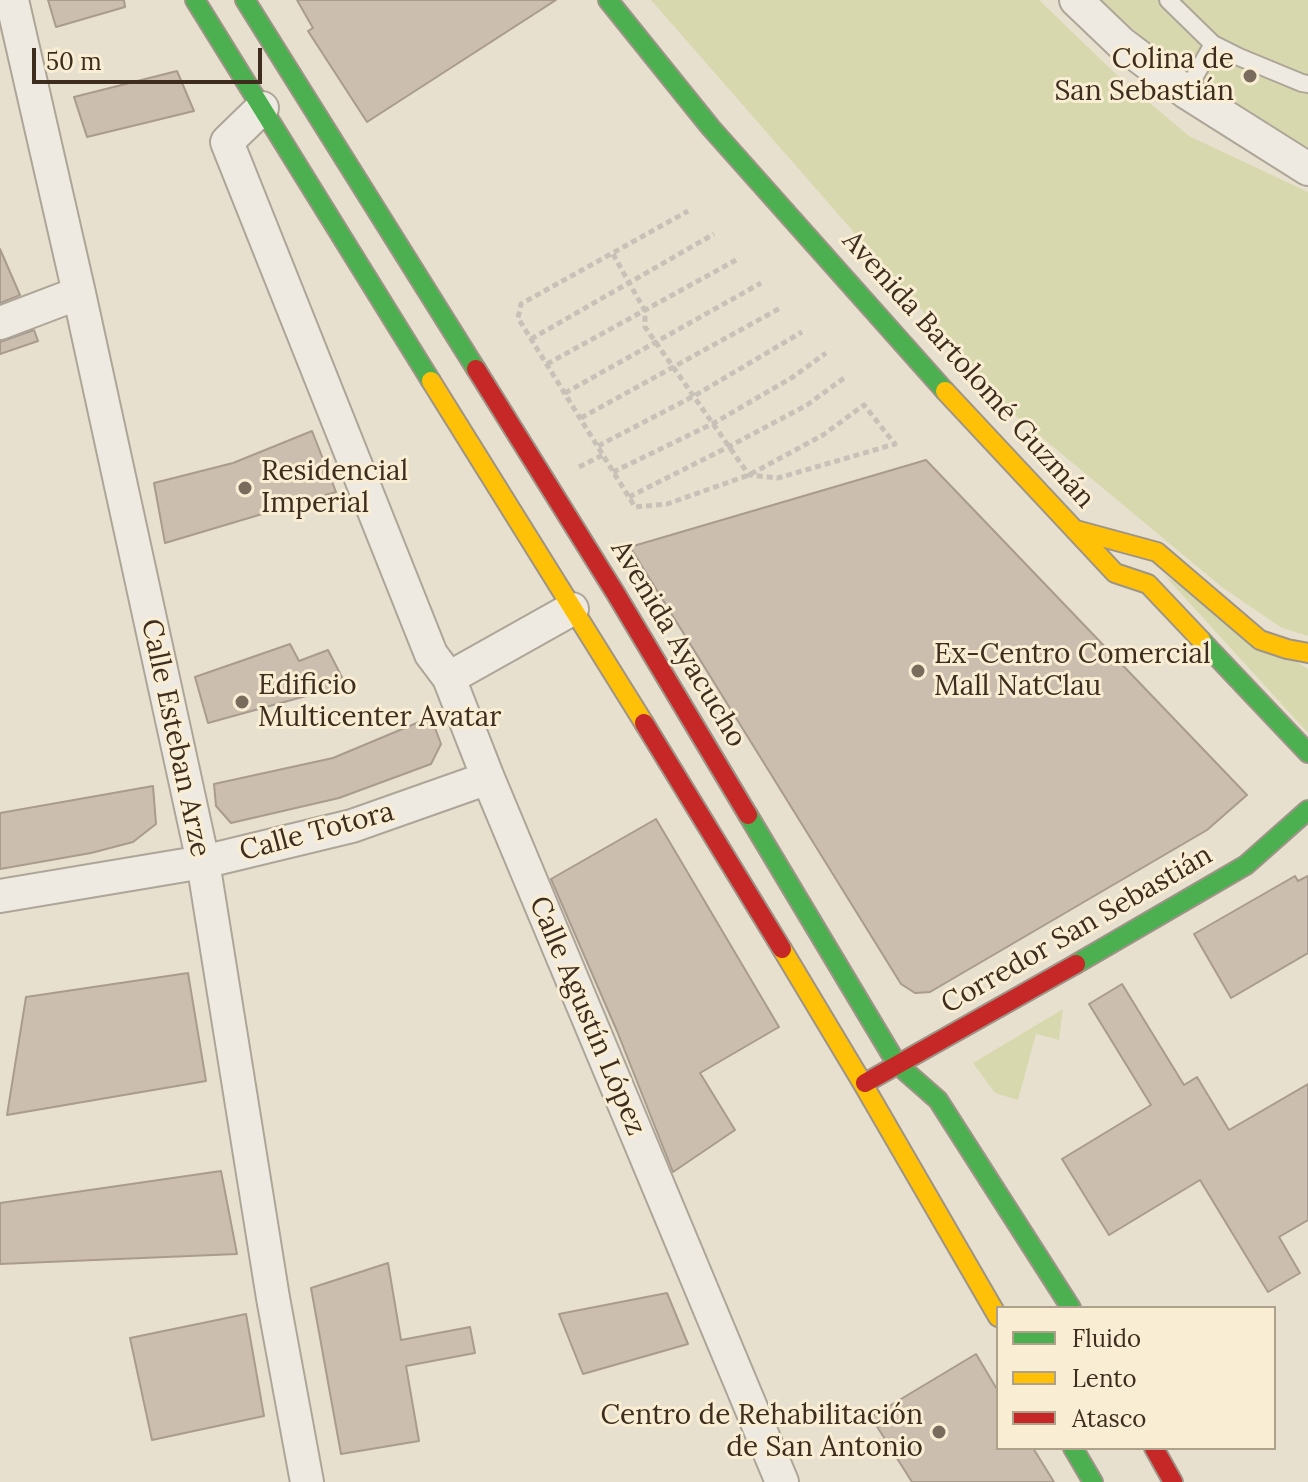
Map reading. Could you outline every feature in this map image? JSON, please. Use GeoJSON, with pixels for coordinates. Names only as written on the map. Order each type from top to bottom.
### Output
{"type":"FeatureCollection","features":[{"type":"Feature","properties":{"kind":"main road"},"geometry":{"type":"LineString","coordinates":[[195,0],[724,853],[996,1314]]}},
{"type":"Feature","properties":{"kind":"main road","name":"Avenida Ayacucho"},"geometry":{"type":"LineString","coordinates":[[245,0],[616,594],[897,1064],[938,1100],[1070,1306]]}},
{"type":"Feature","properties":{"kind":"main road","name":"Avenida Bartolomé Guzmán"},"geometry":{"type":"LineString","coordinates":[[608,0],[711,128],[978,427],[1115,573],[1148,584],[1308,753]]}},
{"type":"Feature","properties":{"kind":"main road"},"geometry":{"type":"LineString","coordinates":[[1076,530],[1157,552],[1260,640],[1308,653]]}},
{"type":"Feature","properties":{"kind":"main road","name":"Corredor San Sebastián"},"geometry":{"type":"LineString","coordinates":[[863,1084],[1246,865],[1308,810]]}},
{"type":"Feature","properties":{"kind":"main road"},"geometry":{"type":"LineString","coordinates":[[1074,1450],[1093,1482]]}},
{"type":"Feature","properties":{"kind":"main road"},"geometry":{"type":"LineString","coordinates":[[1155,1450],[1173,1482]]}},
{"type":"Feature","properties":{"kind":"street","name":"Calle Esteban Arze"},"geometry":{"type":"LineString","coordinates":[[12,0],[203,862],[273,1298],[307,1482]]}},
{"type":"Feature","properties":{"kind":"street"},"geometry":{"type":"LineString","coordinates":[[1076,0],[1121,43],[1186,92],[1308,169]]}},
{"type":"Feature","properties":{"kind":"street","name":"Calle Agustín López"},"geometry":{"type":"LineString","coordinates":[[262,108],[227,142],[431,654],[449,678],[782,1482]]}},
{"type":"Feature","properties":{"kind":"street"},"geometry":{"type":"LineString","coordinates":[[0,323],[79,293]]}},
{"type":"Feature","properties":{"kind":"street"},"geometry":{"type":"LineString","coordinates":[[449,678],[572,609]]}},
{"type":"Feature","properties":{"kind":"street","name":"Calle Totora"},"geometry":{"type":"LineString","coordinates":[[0,896],[203,862],[352,826],[488,778]]}},
{"type":"Feature","properties":{"kind":"lane"},"geometry":{"type":"LineString","coordinates":[[1168,0],[1213,44],[1308,84]]}},
{"type":"Feature","properties":{"kind":"lane"},"geometry":{"type":"LineString","coordinates":[[1186,92],[1213,44]]}},
{"type":"Feature","properties":{"kind":"path"},"geometry":{"type":"LineString","coordinates":[[688,211],[521,304],[518,318],[635,507],[667,504],[749,475],[823,435],[864,405],[895,444],[778,478],[749,475]]}},
{"type":"Feature","properties":{"kind":"path"},"geometry":{"type":"LineString","coordinates":[[531,339],[714,234]]}},
{"type":"Feature","properties":{"kind":"path"},"geometry":{"type":"LineString","coordinates":[[613,254],[645,311],[645,327],[749,475]]}},
{"type":"Feature","properties":{"kind":"path"},"geometry":{"type":"LineString","coordinates":[[547,364],[736,260]]}},
{"type":"Feature","properties":{"kind":"path"},"geometry":{"type":"LineString","coordinates":[[565,393],[761,283]]}},
{"type":"Feature","properties":{"kind":"path"},"geometry":{"type":"LineString","coordinates":[[581,418],[782,307]]}},
{"type":"Feature","properties":{"kind":"path"},"geometry":{"type":"LineString","coordinates":[[598,446],[694,396],[802,332]]}},
{"type":"Feature","properties":{"kind":"path"},"geometry":{"type":"LineString","coordinates":[[613,472],[714,423],[793,377],[826,353]]}},
{"type":"Feature","properties":{"kind":"path"},"geometry":{"type":"LineString","coordinates":[[629,497],[807,405],[844,378]]}},
{"type":"Feature","properties":{"kind":"green space"},"geometry":{"type":"Polygon","coordinates":[[[651,0],[1039,0],[1121,79],[1189,136],[1308,192],[1308,636],[1282,628],[1223,588],[1010,411],[651,0]]]}},
{"type":"Feature","properties":{"kind":"green space","name":"Colina de San Sebastián"},"geometry":{"type":"Polygon","coordinates":[[[1101,0],[1308,0],[1308,148],[1166,59],[1101,0]]]}},
{"type":"Feature","properties":{"kind":"green space"},"geometry":{"type":"Polygon","coordinates":[[[1164,575],[1308,669],[1308,733],[1164,575]]]}},
{"type":"Feature","properties":{"kind":"green space"},"geometry":{"type":"Polygon","coordinates":[[[1063,1009],[1059,1040],[1036,1034],[1018,1100],[995,1093],[973,1063],[1063,1009]]]}},
{"type":"Feature","properties":{"kind":"building"},"geometry":{"type":"Polygon","coordinates":[[[48,0],[124,0],[125,7],[56,27],[48,0]]]}},
{"type":"Feature","properties":{"kind":"building"},"geometry":{"type":"Polygon","coordinates":[[[297,0],[556,0],[367,122],[308,31],[313,28],[297,0]]]}},
{"type":"Feature","properties":{"kind":"building"},"geometry":{"type":"Polygon","coordinates":[[[177,71],[194,111],[87,137],[74,97],[177,71]]]}},
{"type":"Feature","properties":{"kind":"building"},"geometry":{"type":"Polygon","coordinates":[[[0,249],[20,295],[0,303],[0,249]]]}},
{"type":"Feature","properties":{"kind":"building"},"geometry":{"type":"Polygon","coordinates":[[[34,330],[38,341],[0,354],[0,342],[34,330]]]}},
{"type":"Feature","properties":{"kind":"building","name":"Residencial Imperial"},"geometry":{"type":"Polygon","coordinates":[[[312,431],[336,492],[165,543],[154,483],[233,463],[312,431]]]}},
{"type":"Feature","properties":{"kind":"building","name":"Ex-Centro Comercial Mall NatClau"},"geometry":{"type":"Polygon","coordinates":[[[926,460],[1247,795],[1207,830],[930,992],[915,993],[901,984],[630,547],[926,460]]]}},
{"type":"Feature","properties":{"kind":"building","name":"Edificio Multicenter Avatar"},"geometry":{"type":"Polygon","coordinates":[[[290,644],[299,661],[328,650],[346,685],[208,723],[195,677],[290,644]]]}},
{"type":"Feature","properties":{"kind":"building"},"geometry":{"type":"Polygon","coordinates":[[[431,717],[441,744],[431,764],[339,798],[231,823],[216,806],[214,784],[333,758],[431,717]]]}},
{"type":"Feature","properties":{"kind":"building"},"geometry":{"type":"Polygon","coordinates":[[[153,786],[156,824],[133,842],[91,853],[0,869],[0,813],[153,786]]]}},
{"type":"Feature","properties":{"kind":"building"},"geometry":{"type":"Polygon","coordinates":[[[656,819],[779,1027],[700,1073],[735,1130],[673,1172],[617,1031],[551,879],[656,819]]]}},
{"type":"Feature","properties":{"kind":"building"},"geometry":{"type":"Polygon","coordinates":[[[1295,876],[1298,881],[1308,876],[1308,953],[1231,998],[1194,934],[1295,876]]]}},
{"type":"Feature","properties":{"kind":"building"},"geometry":{"type":"Polygon","coordinates":[[[188,973],[206,1081],[7,1115],[26,997],[188,973]]]}},
{"type":"Feature","properties":{"kind":"building"},"geometry":{"type":"Polygon","coordinates":[[[1122,984],[1184,1085],[1197,1077],[1229,1130],[1308,1084],[1308,1220],[1279,1237],[1300,1273],[1268,1292],[1200,1180],[1109,1235],[1062,1159],[1151,1105],[1089,1004],[1122,984]]]}},
{"type":"Feature","properties":{"kind":"building"},"geometry":{"type":"Polygon","coordinates":[[[221,1171],[237,1254],[0,1264],[0,1203],[221,1171]]]}},
{"type":"Feature","properties":{"kind":"building"},"geometry":{"type":"Polygon","coordinates":[[[388,1263],[401,1340],[470,1327],[475,1353],[406,1366],[419,1441],[341,1454],[311,1288],[388,1263]]]}},
{"type":"Feature","properties":{"kind":"building"},"geometry":{"type":"Polygon","coordinates":[[[667,1293],[688,1344],[583,1374],[559,1314],[667,1293]]]}},
{"type":"Feature","properties":{"kind":"building"},"geometry":{"type":"Polygon","coordinates":[[[246,1314],[264,1416],[152,1440],[130,1338],[246,1314]]]}},
{"type":"Feature","properties":{"kind":"building","name":"Centro de Rehabilitación de San Antonio"},"geometry":{"type":"Polygon","coordinates":[[[976,1354],[996,1388],[996,1450],[1034,1450],[1054,1482],[912,1482],[871,1417],[976,1354]]]}},
{"type":"Feature","properties":{"kind":"traffic: fast"},"geometry":{"type":"LineString","coordinates":[[195,0],[431,381]]}},
{"type":"Feature","properties":{"kind":"traffic: fast"},"geometry":{"type":"LineString","coordinates":[[245,0],[476,369]]}},
{"type":"Feature","properties":{"kind":"traffic: fast"},"geometry":{"type":"LineString","coordinates":[[608,0],[711,128],[945,391]]}},
{"type":"Feature","properties":{"kind":"traffic: fast"},"geometry":{"type":"LineString","coordinates":[[1201,640],[1308,753]]}},
{"type":"Feature","properties":{"kind":"traffic: fast"},"geometry":{"type":"LineString","coordinates":[[1076,964],[1246,865],[1308,810]]}},
{"type":"Feature","properties":{"kind":"traffic: fast"},"geometry":{"type":"LineString","coordinates":[[748,815],[897,1064],[938,1100],[1070,1306]]}},
{"type":"Feature","properties":{"kind":"traffic: fast"},"geometry":{"type":"LineString","coordinates":[[1074,1450],[1093,1482]]}},
{"type":"Feature","properties":{"kind":"traffic: slow"},"geometry":{"type":"LineString","coordinates":[[431,381],[644,723]]}},
{"type":"Feature","properties":{"kind":"traffic: slow"},"geometry":{"type":"LineString","coordinates":[[945,391],[1115,573],[1148,584],[1201,640]]}},
{"type":"Feature","properties":{"kind":"traffic: slow"},"geometry":{"type":"LineString","coordinates":[[1076,530],[1157,552],[1260,640],[1308,653]]}},
{"type":"Feature","properties":{"kind":"traffic: slow"},"geometry":{"type":"LineString","coordinates":[[782,949],[996,1314]]}},
{"type":"Feature","properties":{"kind":"traffic: jam"},"geometry":{"type":"LineString","coordinates":[[476,369],[748,815]]}},
{"type":"Feature","properties":{"kind":"traffic: jam"},"geometry":{"type":"LineString","coordinates":[[644,723],[782,949]]}},
{"type":"Feature","properties":{"kind":"traffic: jam"},"geometry":{"type":"LineString","coordinates":[[865,1083],[1076,964]]}},
{"type":"Feature","properties":{"kind":"traffic: jam"},"geometry":{"type":"LineString","coordinates":[[1155,1450],[1173,1482]]}},
{"type":"Feature","properties":{"kind":"place","name":"Colina de San Sebastián"},"geometry":{"type":"Point","coordinates":[1250,76]}},
{"type":"Feature","properties":{"kind":"place","name":"Residencial Imperial"},"geometry":{"type":"Point","coordinates":[245,488]}},
{"type":"Feature","properties":{"kind":"place","name":"Ex-Centro Comercial Mall NatClau"},"geometry":{"type":"Point","coordinates":[918,671]}},
{"type":"Feature","properties":{"kind":"place","name":"Edificio Multicenter Avatar"},"geometry":{"type":"Point","coordinates":[242,702]}},
{"type":"Feature","properties":{"kind":"place","name":"Centro de Rehabilitación de San Antonio"},"geometry":{"type":"Point","coordinates":[939,1432]}}]}
